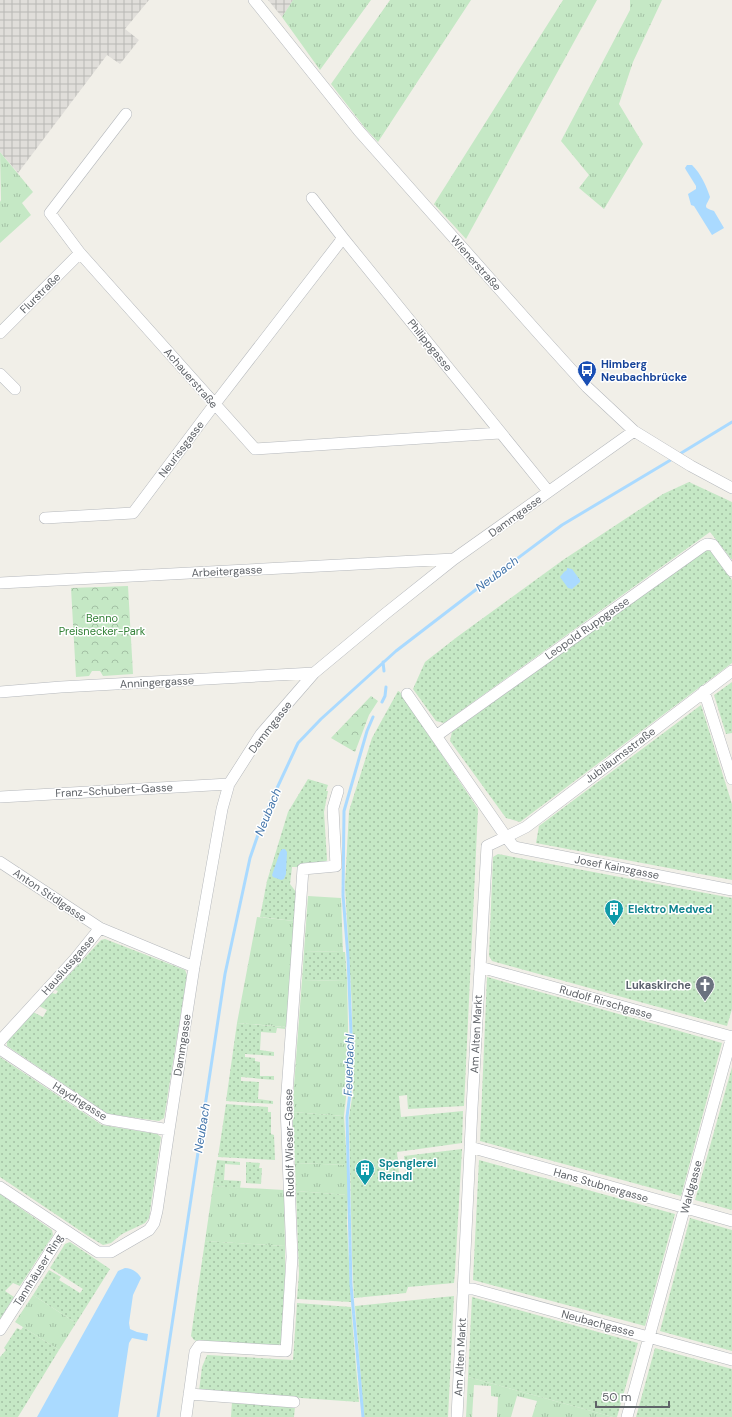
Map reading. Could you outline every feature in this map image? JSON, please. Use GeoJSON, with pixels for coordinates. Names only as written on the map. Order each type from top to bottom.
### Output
{"type":"FeatureCollection","features":[{"type":"Feature","properties":{"kind":"street","name":"Wienerstraße"},"geometry":{"type":"LineString","coordinates":[[254,0],[359,131],[588,387],[634,431],[691,466],[732,488]]}},
{"type":"Feature","properties":{"kind":"street","name":"Achauerstraße"},"geometry":{"type":"LineString","coordinates":[[126,114],[50,213],[80,253],[214,405],[255,449],[500,433]]}},
{"type":"Feature","properties":{"kind":"street","name":"Philippgasse"},"geometry":{"type":"LineString","coordinates":[[312,198],[548,491]]}},
{"type":"Feature","properties":{"kind":"street","name":"Neurissgasse"},"geometry":{"type":"LineString","coordinates":[[44,518],[133,513],[343,238]]}},
{"type":"Feature","properties":{"kind":"street","name":"Flurstraße"},"geometry":{"type":"LineString","coordinates":[[0,333],[80,253]]}},
{"type":"Feature","properties":{"kind":"street"},"geometry":{"type":"LineString","coordinates":[[0,374],[15,390]]}},
{"type":"Feature","properties":{"kind":"street","name":"Dammgasse"},"geometry":{"type":"LineString","coordinates":[[158,1202],[194,967],[222,809],[229,784],[261,734],[314,673],[454,559],[634,431]]}},
{"type":"Feature","properties":{"kind":"street","name":"Leopold Ruppgasse"},"geometry":{"type":"LineString","coordinates":[[436,736],[702,546],[708,544],[713,545],[732,571]]}},
{"type":"Feature","properties":{"kind":"street","name":"Arbeitergasse"},"geometry":{"type":"LineString","coordinates":[[0,584],[454,559]]}},
{"type":"Feature","properties":{"kind":"street","name":"Jubiläumsstraße"},"geometry":{"type":"LineString","coordinates":[[506,837],[526,826],[732,671]]}},
{"type":"Feature","properties":{"kind":"street","name":"Anningergasse"},"geometry":{"type":"LineString","coordinates":[[0,692],[61,687],[314,673]]}},
{"type":"Feature","properties":{"kind":"street"},"geometry":{"type":"LineString","coordinates":[[704,691],[732,779]]}},
{"type":"Feature","properties":{"kind":"street"},"geometry":{"type":"LineString","coordinates":[[408,694],[506,837]]}},
{"type":"Feature","properties":{"kind":"street","name":"Franz-Schubert-Gasse"},"geometry":{"type":"LineString","coordinates":[[0,797],[229,784]]}},
{"type":"Feature","properties":{"kind":"street","name":"Rudolf Wieser-Gasse"},"geometry":{"type":"LineString","coordinates":[[190,1388],[195,1352],[199,1346],[286,1352],[292,1258],[286,1106],[303,869],[336,866],[333,808],[338,791]]}},
{"type":"Feature","properties":{"kind":"street","name":"Josef Kainzgasse"},"geometry":{"type":"LineString","coordinates":[[506,837],[514,847],[732,890]]}},
{"type":"Feature","properties":{"kind":"street","name":"Am Alten Markt"},"geometry":{"type":"LineString","coordinates":[[457,1417],[487,846],[506,837]]}},
{"type":"Feature","properties":{"kind":"street","name":"Anton Stidlgasse"},"geometry":{"type":"LineString","coordinates":[[0,862],[100,928]]}},
{"type":"Feature","properties":{"kind":"street","name":"Hauslussgasse"},"geometry":{"type":"LineString","coordinates":[[0,1041],[100,928],[194,967]]}},
{"type":"Feature","properties":{"kind":"street","name":"Rudolf Rirschgasse"},"geometry":{"type":"LineString","coordinates":[[480,967],[732,1037]]}},
{"type":"Feature","properties":{"kind":"street","name":"Waldgasse"},"geometry":{"type":"LineString","coordinates":[[627,1417],[732,1037]]}},
{"type":"Feature","properties":{"kind":"street","name":"Haydngasse"},"geometry":{"type":"LineString","coordinates":[[0,1049],[105,1119],[168,1130]]}},
{"type":"Feature","properties":{"kind":"street","name":"Hans Stubnergasse"},"geometry":{"type":"LineString","coordinates":[[470,1147],[732,1222]]}},
{"type":"Feature","properties":{"kind":"street","name":"Tannhäuser Ring"},"geometry":{"type":"LineString","coordinates":[[0,1187],[101,1253],[109,1253],[151,1228],[155,1220],[158,1202]]}},
{"type":"Feature","properties":{"kind":"street","name":"Tannhäuser Ring"},"geometry":{"type":"LineString","coordinates":[[0,1330],[64,1230]]}},
{"type":"Feature","properties":{"kind":"street","name":"Neubachgasse"},"geometry":{"type":"LineString","coordinates":[[463,1289],[473,1289],[732,1360]]}},
{"type":"Feature","properties":{"kind":"street"},"geometry":{"type":"LineString","coordinates":[[186,1417],[190,1388],[294,1402]]}},
{"type":"Feature","properties":{"kind":"shaded area"},"geometry":{"type":"Polygon","coordinates":[[[0,0],[149,0],[125,29],[139,40],[120,64],[107,55],[18,173],[0,152],[0,0]]]}},
{"type":"Feature","properties":{"kind":"shaded area"},"geometry":{"type":"Polygon","coordinates":[[[268,0],[293,0],[282,17],[268,0]]]}},
{"type":"Feature","properties":{"kind":"green space"},"geometry":{"type":"Polygon","coordinates":[[[293,0],[371,0],[320,70],[282,17],[293,0]]]}},
{"type":"Feature","properties":{"kind":"green space"},"geometry":{"type":"Polygon","coordinates":[[[390,0],[471,0],[378,142],[365,128],[331,84],[390,0]]]}},
{"type":"Feature","properties":{"kind":"green space"},"geometry":{"type":"Polygon","coordinates":[[[563,0],[597,0],[466,239],[434,204],[563,0]]]}},
{"type":"Feature","properties":{"kind":"green space"},"geometry":{"type":"Polygon","coordinates":[[[630,0],[662,0],[633,62],[619,104],[643,144],[604,209],[579,188],[589,175],[561,141],[630,10],[630,0]]]}},
{"type":"Feature","properties":{"kind":"green space"},"geometry":{"type":"Polygon","coordinates":[[[0,152],[33,192],[22,203],[31,215],[0,243],[1,200],[0,152]]]}},
{"type":"Feature","properties":{"kind":"green space"},"geometry":{"type":"Polygon","coordinates":[[[689,482],[732,502],[732,560],[710,532],[444,723],[436,721],[413,689],[425,662],[563,560],[663,494],[689,482]]]}},
{"type":"Feature","properties":{"kind":"green space"},"geometry":{"type":"Polygon","coordinates":[[[704,550],[711,551],[732,580],[732,663],[520,822],[506,818],[450,741],[452,732],[704,550]]]}},
{"type":"Feature","properties":{"kind":"green space","name":"Benno Preisnecker-Park"},"geometry":{"type":"Polygon","coordinates":[[[128,586],[133,674],[103,676],[100,671],[92,671],[89,676],[76,677],[71,588],[128,586]]]}},
{"type":"Feature","properties":{"kind":"green space"},"geometry":{"type":"Polygon","coordinates":[[[732,682],[732,733],[726,734],[714,695],[732,682]]]}},
{"type":"Feature","properties":{"kind":"green space"},"geometry":{"type":"Polygon","coordinates":[[[398,691],[478,809],[464,1106],[408,1109],[407,1095],[399,1096],[401,1117],[463,1111],[462,1143],[397,1152],[399,1174],[406,1174],[404,1156],[462,1149],[455,1272],[454,1283],[408,1287],[406,1293],[354,1298],[349,1117],[353,1092],[352,1007],[345,886],[349,811],[372,738],[398,691]]]}},
{"type":"Feature","properties":{"kind":"green space"},"geometry":{"type":"Polygon","coordinates":[[[371,696],[378,701],[369,715],[355,752],[331,738],[371,696]]]}},
{"type":"Feature","properties":{"kind":"green space"},"geometry":{"type":"Polygon","coordinates":[[[701,705],[732,804],[732,880],[536,843],[539,826],[701,705]]]}},
{"type":"Feature","properties":{"kind":"green space"},"geometry":{"type":"Polygon","coordinates":[[[308,779],[328,785],[324,812],[327,860],[326,862],[302,863],[298,867],[292,867],[290,884],[296,892],[294,921],[260,917],[267,881],[288,812],[308,779]]]}},
{"type":"Feature","properties":{"kind":"green space"},"geometry":{"type":"Polygon","coordinates":[[[498,854],[732,898],[732,1009],[727,1026],[492,961],[489,956],[493,857],[498,854]]]}},
{"type":"Feature","properties":{"kind":"green space"},"geometry":{"type":"Polygon","coordinates":[[[308,896],[341,898],[343,952],[304,951],[308,896]]]}},
{"type":"Feature","properties":{"kind":"green space"},"geometry":{"type":"Polygon","coordinates":[[[257,917],[294,921],[287,1027],[237,1023],[257,917]]]}},
{"type":"Feature","properties":{"kind":"green space"},"geometry":{"type":"Polygon","coordinates":[[[105,939],[185,970],[187,975],[164,1118],[159,1121],[108,1114],[7,1046],[7,1041],[33,1012],[43,1017],[47,1010],[39,1006],[52,993],[56,994],[58,991],[55,990],[101,940],[105,939]]]}},
{"type":"Feature","properties":{"kind":"green space"},"geometry":{"type":"Polygon","coordinates":[[[304,951],[345,952],[347,981],[302,980],[304,951]]]}},
{"type":"Feature","properties":{"kind":"green space"},"geometry":{"type":"Polygon","coordinates":[[[487,977],[722,1043],[681,1196],[480,1141],[487,977]]]}},
{"type":"Feature","properties":{"kind":"green space"},"geometry":{"type":"Polygon","coordinates":[[[302,980],[347,981],[348,1065],[344,1116],[292,1112],[302,980]]]}},
{"type":"Feature","properties":{"kind":"green space"},"geometry":{"type":"Polygon","coordinates":[[[237,1023],[285,1027],[285,1029],[277,1028],[276,1033],[261,1032],[260,1050],[274,1052],[274,1056],[245,1054],[245,1057],[255,1058],[255,1061],[260,1062],[260,1076],[274,1076],[274,1080],[241,1077],[241,1081],[259,1082],[258,1099],[273,1101],[273,1104],[226,1101],[237,1023]]]}},
{"type":"Feature","properties":{"kind":"green space"},"geometry":{"type":"Polygon","coordinates":[[[0,1057],[102,1125],[157,1134],[161,1137],[149,1218],[145,1223],[122,1234],[111,1243],[103,1245],[0,1177],[0,1057]]]}},
{"type":"Feature","properties":{"kind":"green space"},"geometry":{"type":"Polygon","coordinates":[[[732,1067],[732,1210],[695,1200],[732,1067]]]}},
{"type":"Feature","properties":{"kind":"green space"},"geometry":{"type":"Polygon","coordinates":[[[226,1104],[268,1107],[268,1112],[271,1112],[271,1134],[274,1135],[275,1160],[218,1157],[226,1104]]]}},
{"type":"Feature","properties":{"kind":"green space"},"geometry":{"type":"Polygon","coordinates":[[[292,1112],[344,1116],[347,1165],[295,1163],[292,1112]]]}},
{"type":"Feature","properties":{"kind":"green space"},"geometry":{"type":"Polygon","coordinates":[[[217,1160],[240,1162],[240,1165],[225,1164],[224,1180],[241,1181],[240,1188],[213,1186],[217,1160]]]}},
{"type":"Feature","properties":{"kind":"green space"},"geometry":{"type":"Polygon","coordinates":[[[479,1160],[675,1214],[645,1326],[473,1280],[479,1160]]]}},
{"type":"Feature","properties":{"kind":"green space"},"geometry":{"type":"Polygon","coordinates":[[[246,1162],[260,1163],[259,1168],[262,1168],[261,1184],[246,1183],[246,1162]]]}},
{"type":"Feature","properties":{"kind":"green space"},"geometry":{"type":"Polygon","coordinates":[[[295,1163],[347,1165],[348,1195],[296,1191],[295,1163]]]}},
{"type":"Feature","properties":{"kind":"green space"},"geometry":{"type":"Polygon","coordinates":[[[213,1186],[284,1190],[285,1246],[205,1241],[213,1186]]]}},
{"type":"Feature","properties":{"kind":"green space"},"geometry":{"type":"Polygon","coordinates":[[[296,1191],[348,1195],[347,1223],[351,1302],[297,1299],[299,1274],[296,1191]]]}},
{"type":"Feature","properties":{"kind":"green space"},"geometry":{"type":"Polygon","coordinates":[[[0,1194],[52,1230],[53,1235],[20,1286],[13,1283],[5,1291],[14,1297],[0,1319],[0,1194]]]}},
{"type":"Feature","properties":{"kind":"green space"},"geometry":{"type":"Polygon","coordinates":[[[690,1218],[732,1230],[732,1351],[660,1331],[690,1218]]]}},
{"type":"Feature","properties":{"kind":"green space"},"geometry":{"type":"Polygon","coordinates":[[[205,1241],[285,1246],[285,1276],[281,1343],[277,1347],[197,1341],[191,1336],[205,1241]]]}},
{"type":"Feature","properties":{"kind":"green space"},"geometry":{"type":"Polygon","coordinates":[[[70,1242],[110,1269],[76,1323],[33,1295],[49,1270],[61,1277],[59,1280],[80,1293],[83,1289],[50,1268],[65,1244],[70,1242]]]}},
{"type":"Feature","properties":{"kind":"green space"},"geometry":{"type":"Polygon","coordinates":[[[33,1295],[76,1323],[59,1350],[15,1322],[33,1295]]]}},
{"type":"Feature","properties":{"kind":"green space"},"geometry":{"type":"Polygon","coordinates":[[[454,1296],[448,1417],[364,1417],[355,1306],[454,1296]]]}},
{"type":"Feature","properties":{"kind":"green space"},"geometry":{"type":"Polygon","coordinates":[[[472,1297],[638,1343],[617,1417],[468,1377],[472,1297]]]}},
{"type":"Feature","properties":{"kind":"green space"},"geometry":{"type":"Polygon","coordinates":[[[297,1303],[351,1307],[359,1402],[199,1391],[202,1367],[207,1355],[293,1360],[297,1303]]]}},
{"type":"Feature","properties":{"kind":"green space"},"geometry":{"type":"Polygon","coordinates":[[[23,1327],[59,1350],[18,1417],[0,1417],[0,1357],[6,1350],[4,1348],[17,1328],[21,1330],[23,1327]]]}},
{"type":"Feature","properties":{"kind":"green space"},"geometry":{"type":"Polygon","coordinates":[[[655,1348],[732,1369],[732,1417],[636,1417],[655,1348]]]}},
{"type":"Feature","properties":{"kind":"green space"},"geometry":{"type":"Polygon","coordinates":[[[468,1377],[613,1417],[532,1417],[537,1401],[517,1396],[511,1417],[497,1417],[498,1397],[491,1396],[491,1386],[474,1385],[472,1417],[466,1417],[468,1377]]]}},
{"type":"Feature","properties":{"kind":"green space"},"geometry":{"type":"Polygon","coordinates":[[[232,1402],[295,1406],[294,1417],[231,1417],[232,1402]]]}},
{"type":"Feature","properties":{"kind":"water"},"geometry":{"type":"Polygon","coordinates":[[[687,165],[692,165],[701,176],[710,197],[706,207],[714,211],[724,228],[712,235],[694,206],[691,205],[688,194],[696,189],[696,186],[685,168],[687,165]]]}},
{"type":"Feature","properties":{"kind":"water"},"geometry":{"type":"Polygon","coordinates":[[[567,568],[572,569],[580,580],[580,582],[572,589],[568,588],[560,577],[567,570],[567,568]]]}},
{"type":"Feature","properties":{"kind":"water"},"geometry":{"type":"Polygon","coordinates":[[[282,849],[285,849],[287,852],[286,874],[284,879],[281,880],[273,877],[272,875],[282,849]]]}},
{"type":"Feature","properties":{"kind":"water"},"geometry":{"type":"Polygon","coordinates":[[[125,1268],[134,1271],[141,1278],[133,1295],[129,1323],[130,1329],[148,1334],[147,1341],[132,1338],[129,1343],[118,1417],[37,1417],[118,1271],[125,1268]]]}},
{"type":"Feature","properties":{"kind":"waterway","name":"Neubach"},"geometry":{"type":"LineString","coordinates":[[678,455],[732,422]]}},
{"type":"Feature","properties":{"kind":"waterway","name":"Neubach"},"geometry":{"type":"LineString","coordinates":[[158,1417],[225,974],[250,858],[271,801],[298,743],[321,719],[396,651],[478,588],[562,525],[674,458]]}},
{"type":"Feature","properties":{"kind":"waterway","name":"Neubach"},"geometry":{"type":"LineString","coordinates":[[383,662],[384,671]]}},
{"type":"Feature","properties":{"kind":"waterway"},"geometry":{"type":"LineString","coordinates":[[382,702],[385,696],[386,687]]}},
{"type":"Feature","properties":{"kind":"waterway","name":"Feuerbachl"},"geometry":{"type":"LineString","coordinates":[[363,1417],[351,1285],[347,1117],[350,1093],[351,1033],[348,957],[343,895],[344,811],[367,731],[373,717]]}},
{"type":"Feature","properties":{"kind":"place","name":"Himberg Neubachbrücke"},"geometry":{"type":"Point","coordinates":[587,387]}},
{"type":"Feature","properties":{"kind":"place","name":"Elektro Medved"},"geometry":{"type":"Point","coordinates":[614,926]}},
{"type":"Feature","properties":{"kind":"place","name":"Lukaskirche"},"geometry":{"type":"Point","coordinates":[705,1002]}},
{"type":"Feature","properties":{"kind":"place","name":"Spenglerei Reindl"},"geometry":{"type":"Point","coordinates":[365,1186]}}]}
